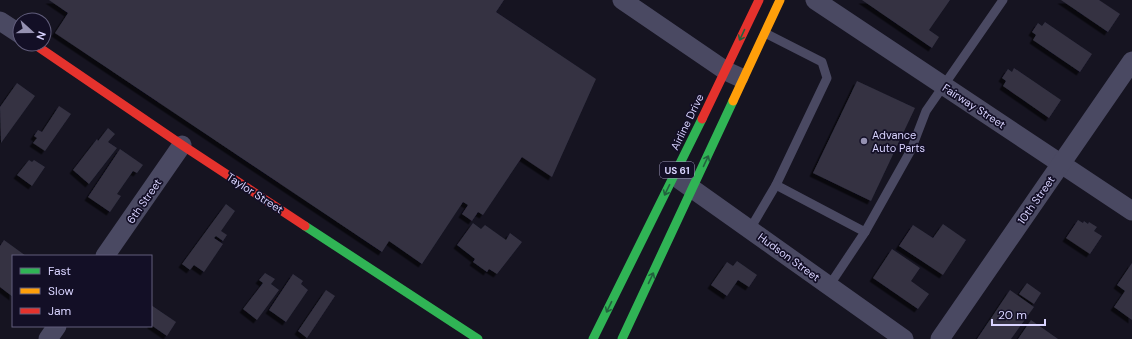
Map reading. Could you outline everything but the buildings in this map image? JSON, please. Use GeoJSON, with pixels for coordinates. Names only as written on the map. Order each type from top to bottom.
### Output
{"type":"FeatureCollection","features":[{"type":"Feature","properties":{"kind":"main road","name":"Airline Drive"},"geometry":{"type":"LineString","coordinates":[[594,339],[726,71],[759,0]]}},
{"type":"Feature","properties":{"kind":"main road","name":"US 61"},"geometry":{"type":"LineString","coordinates":[[622,339],[780,0]]}},
{"type":"Feature","properties":{"kind":"main road","name":"Taylor Street"},"geometry":{"type":"LineString","coordinates":[[46,52],[182,146],[478,339]]}},
{"type":"Feature","properties":{"kind":"street"},"geometry":{"type":"LineString","coordinates":[[622,0],[726,71],[744,80]]}},
{"type":"Feature","properties":{"kind":"street","name":"Fairway Street"},"geometry":{"type":"LineString","coordinates":[[823,2],[943,85],[1132,211]]}},
{"type":"Feature","properties":{"kind":"street"},"geometry":{"type":"LineString","coordinates":[[0,21],[12,29]]}},
{"type":"Feature","properties":{"kind":"street","name":"10th Street"},"geometry":{"type":"LineString","coordinates":[[940,339],[1132,61]]}},
{"type":"Feature","properties":{"kind":"street","name":"6th Street"},"geometry":{"type":"LineString","coordinates":[[106,255],[182,146]]}},
{"type":"Feature","properties":{"kind":"street","name":"Hudson Street"},"geometry":{"type":"LineString","coordinates":[[674,177],[693,188],[904,339]]}},
{"type":"Feature","properties":{"kind":"street"},"geometry":{"type":"LineString","coordinates":[[48,339],[56,327]]}},
{"type":"Feature","properties":{"kind":"lane"},"geometry":{"type":"LineString","coordinates":[[830,286],[865,232],[911,150],[926,110],[1003,0]]}},
{"type":"Feature","properties":{"kind":"lane"},"geometry":{"type":"LineString","coordinates":[[750,229],[776,185],[827,78],[822,62],[764,33]]}},
{"type":"Feature","properties":{"kind":"lane"},"geometry":{"type":"LineString","coordinates":[[776,185],[865,232]]}},
{"type":"Feature","properties":{"kind":"traffic: fast"},"geometry":{"type":"LineString","coordinates":[[622,339],[733,101]]}},
{"type":"Feature","properties":{"kind":"traffic: fast"},"geometry":{"type":"LineString","coordinates":[[593,339],[702,119]]}},
{"type":"Feature","properties":{"kind":"traffic: fast"},"geometry":{"type":"LineString","coordinates":[[305,226],[478,339]]}},
{"type":"Feature","properties":{"kind":"traffic: slow"},"geometry":{"type":"LineString","coordinates":[[733,101],[780,0]]}},
{"type":"Feature","properties":{"kind":"traffic: jam"},"geometry":{"type":"LineString","coordinates":[[702,119],[759,0]]}},
{"type":"Feature","properties":{"kind":"traffic: jam"},"geometry":{"type":"LineString","coordinates":[[46,52],[182,145],[305,226]]}},
{"type":"Feature","properties":{"kind":"place","name":"Advance Auto Parts"},"geometry":{"type":"Point","coordinates":[864,141]}}]}
